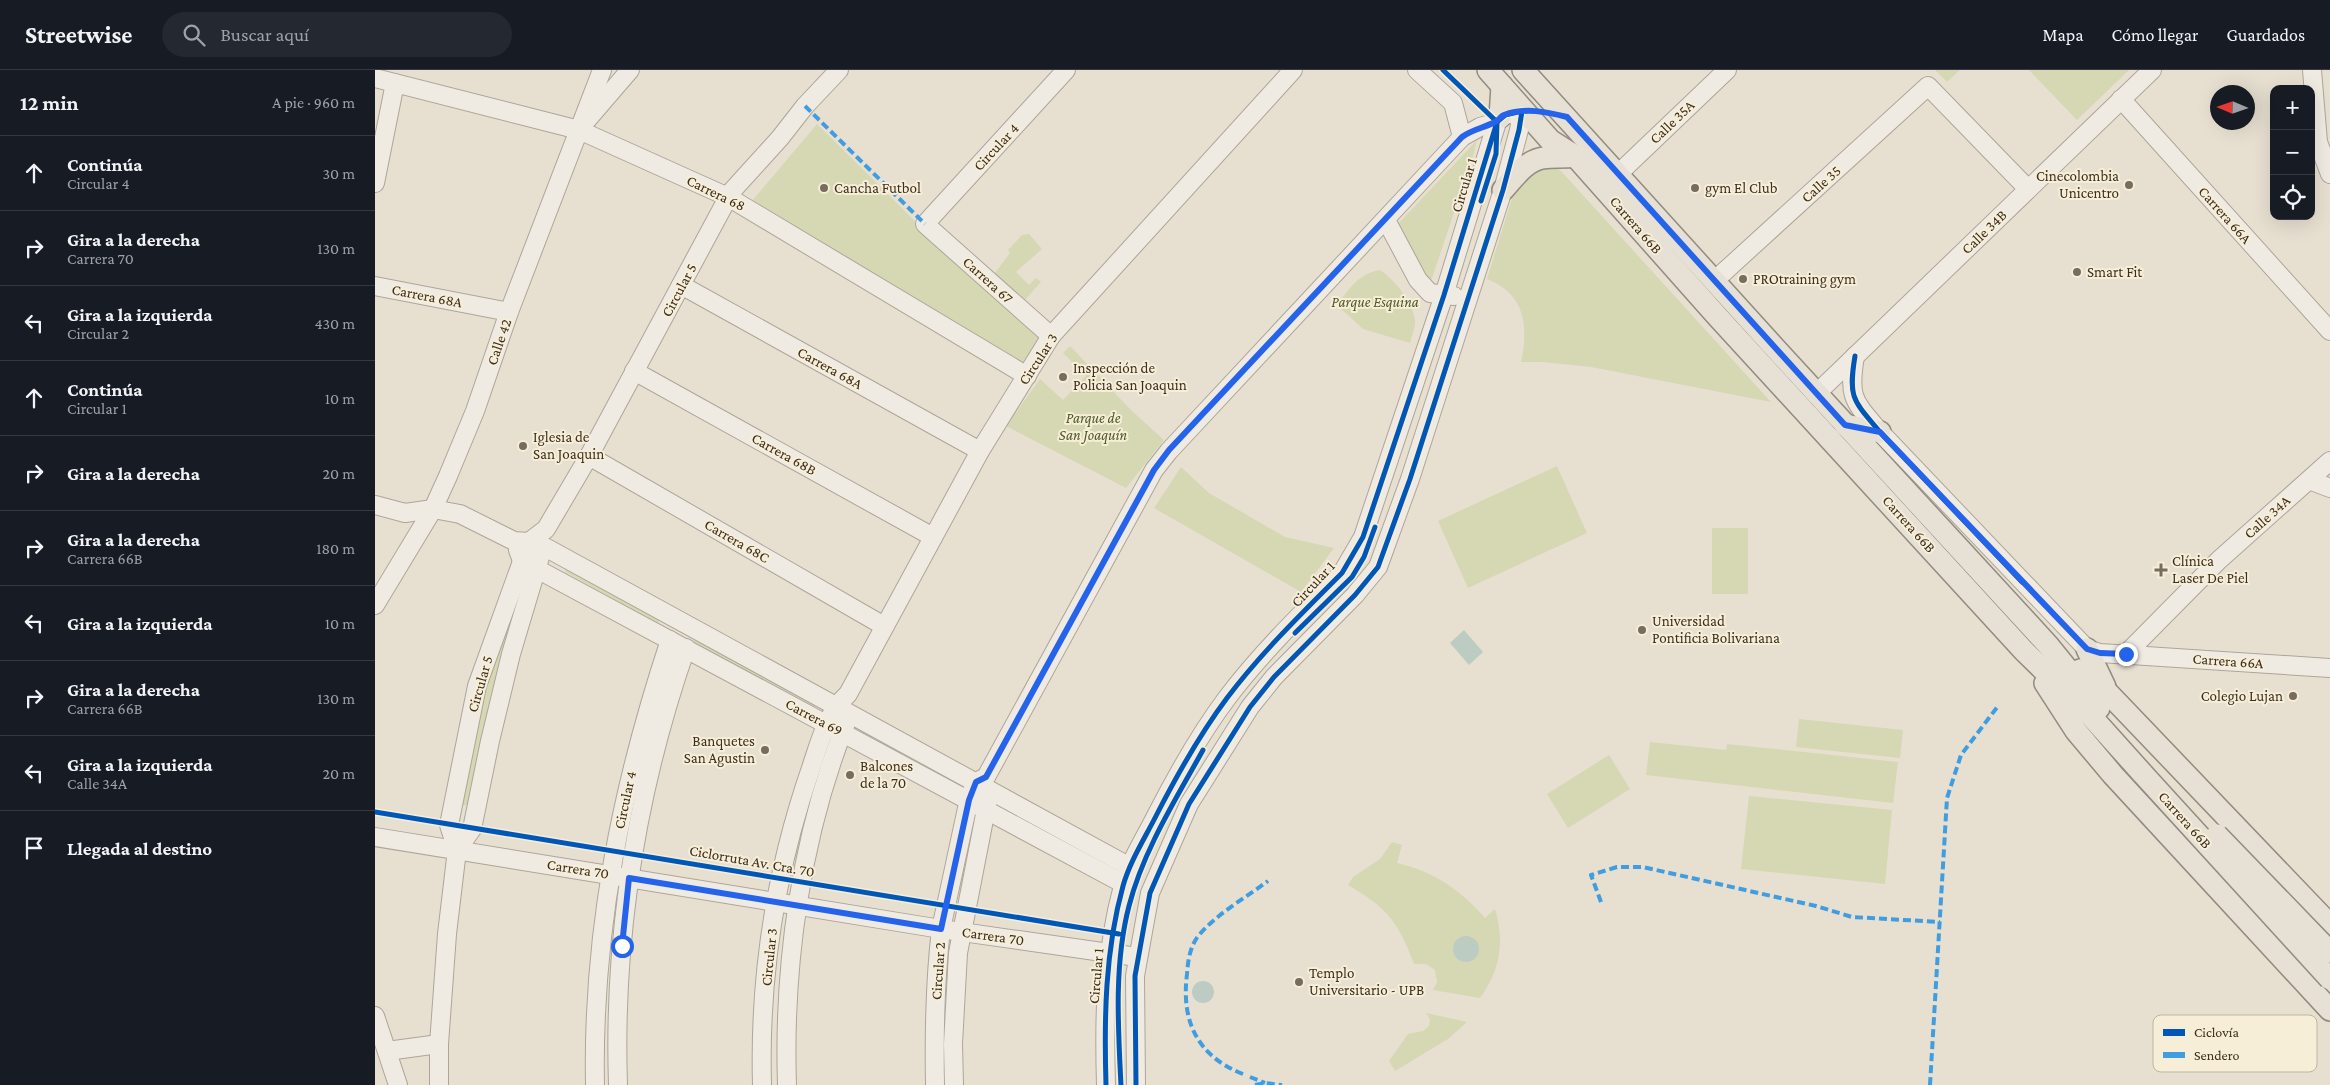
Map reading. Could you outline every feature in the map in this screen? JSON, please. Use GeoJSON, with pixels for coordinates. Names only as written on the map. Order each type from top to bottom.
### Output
{"type":"FeatureCollection","features":[{"type":"Feature","properties":{"kind":"main road","name":"Carrera 66B"},"geometry":{"type":"LineString","coordinates":[[1488,70],[1549,140],[1575,156],[1717,316],[2025,651],[2330,952]]}},
{"type":"Feature","properties":{"kind":"main road","name":"Carrera 66B"},"geometry":{"type":"LineString","coordinates":[[1523,70],[1816,394],[2048,645],[2146,769],[2330,979]]}},
{"type":"Feature","properties":{"kind":"main road"},"geometry":{"type":"LineString","coordinates":[[1523,70],[1522,111],[1567,117]]}},
{"type":"Feature","properties":{"kind":"main road"},"geometry":{"type":"LineString","coordinates":[[1498,119],[1502,86]]}},
{"type":"Feature","properties":{"kind":"main road"},"geometry":{"type":"LineString","coordinates":[[1503,190],[1523,168],[1532,162],[1544,158],[1575,156]]}},
{"type":"Feature","properties":{"kind":"main road"},"geometry":{"type":"LineString","coordinates":[[1845,425],[1880,432]]}},
{"type":"Feature","properties":{"kind":"main road"},"geometry":{"type":"LineString","coordinates":[[2048,645],[2109,694],[2330,925]]}},
{"type":"Feature","properties":{"kind":"main road"},"geometry":{"type":"LineString","coordinates":[[2087,649],[2109,694]]}},
{"type":"Feature","properties":{"kind":"main road"},"geometry":{"type":"LineString","coordinates":[[2025,651],[2076,731],[2330,1010]]}},
{"type":"Feature","properties":{"kind":"main road"},"geometry":{"type":"LineString","coordinates":[[2266,941],[2283,945],[2293,941],[2307,926],[2311,906]]}},
{"type":"Feature","properties":{"kind":"street","name":"Calle 42"},"geometry":{"type":"LineString","coordinates":[[375,605],[433,509],[475,411],[509,312],[602,70]]}},
{"type":"Feature","properties":{"kind":"street"},"geometry":{"type":"LineString","coordinates":[[579,130],[631,70]]}},
{"type":"Feature","properties":{"kind":"street","name":"Circular 5"},"geometry":{"type":"LineString","coordinates":[[457,850],[472,828],[492,731],[511,654],[533,539],[589,456],[728,197],[781,138],[805,106],[839,70]]}},
{"type":"Feature","properties":{"kind":"street","name":"Circular 4"},"geometry":{"type":"LineString","coordinates":[[925,224],[1066,70]]}},
{"type":"Feature","properties":{"kind":"street","name":"Circular 3"},"geometry":{"type":"LineString","coordinates":[[762,1085],[766,975],[776,901],[796,814],[844,704],[884,626],[980,451],[1051,336],[1293,70]]}},
{"type":"Feature","properties":{"kind":"street"},"geometry":{"type":"LineString","coordinates":[[1417,70],[1453,103],[1462,137]]}},
{"type":"Feature","properties":{"kind":"street","name":"Calle 35A"},"geometry":{"type":"LineString","coordinates":[[1618,174],[1727,70]]}},
{"type":"Feature","properties":{"kind":"street","name":"Calle 34B"},"geometry":{"type":"LineString","coordinates":[[1816,394],[2151,70]]}},
{"type":"Feature","properties":{"kind":"street"},"geometry":{"type":"LineString","coordinates":[[2312,70],[2318,142],[2330,174]]}},
{"type":"Feature","properties":{"kind":"street","name":"Carrera 68"},"geometry":{"type":"LineString","coordinates":[[375,78],[579,130],[728,197],[1027,376]]}},
{"type":"Feature","properties":{"kind":"street"},"geometry":{"type":"LineString","coordinates":[[375,183],[395,83]]}},
{"type":"Feature","properties":{"kind":"street","name":"Calle 35"},"geometry":{"type":"LineString","coordinates":[[1714,281],[1928,86],[2028,189]]}},
{"type":"Feature","properties":{"kind":"street","name":"Carrera 66A"},"geometry":{"type":"LineString","coordinates":[[2121,100],[2330,331]]}},
{"type":"Feature","properties":{"kind":"street"},"geometry":{"type":"LineString","coordinates":[[1136,1085],[1134,985],[1137,957],[1150,893],[1189,804],[1228,740],[1274,676],[1355,595],[1378,567],[1410,478],[1503,190],[1519,130],[1522,111],[1498,119]]}},
{"type":"Feature","properties":{"kind":"street","name":"Circular 2"},"geometry":{"type":"LineString","coordinates":[[935,1085],[936,984],[941,929],[969,800],[984,783],[1154,470],[1169,450],[1462,137],[1498,119]]}},
{"type":"Feature","properties":{"kind":"street","name":"Circular 1"},"geometry":{"type":"LineString","coordinates":[[1106,1085],[1105,1016],[1109,953],[1124,884],[1130,867],[1168,793],[1227,698],[1258,660],[1342,573],[1363,537],[1444,295],[1498,119]]}},
{"type":"Feature","properties":{"kind":"street"},"geometry":{"type":"LineString","coordinates":[[1386,220],[1418,280],[1430,293],[1468,299]]}},
{"type":"Feature","properties":{"kind":"street","name":"Carrera 67"},"geometry":{"type":"LineString","coordinates":[[925,224],[1051,336]]}},
{"type":"Feature","properties":{"kind":"street","name":"Carrera 68A"},"geometry":{"type":"LineString","coordinates":[[681,285],[980,451]]}},
{"type":"Feature","properties":{"kind":"street","name":"Carrera 68A"},"geometry":{"type":"LineString","coordinates":[[375,286],[509,312]]}},
{"type":"Feature","properties":{"kind":"street"},"geometry":{"type":"LineString","coordinates":[[1855,356],[1851,386],[1853,395],[1880,432],[2087,649],[2100,653],[2126,654]]}},
{"type":"Feature","properties":{"kind":"street","name":"Carrera 68B"},"geometry":{"type":"LineString","coordinates":[[634,371],[933,536]]}},
{"type":"Feature","properties":{"kind":"street","name":"Carrera 68C"},"geometry":{"type":"LineString","coordinates":[[589,456],[884,626]]}},
{"type":"Feature","properties":{"kind":"street","name":"Calle 34A"},"geometry":{"type":"LineString","coordinates":[[2126,654],[2219,560],[2330,461]]}},
{"type":"Feature","properties":{"kind":"street"},"geometry":{"type":"LineString","coordinates":[[2309,480],[2330,488]]}},
{"type":"Feature","properties":{"kind":"street","name":"Carrera 69"},"geometry":{"type":"LineString","coordinates":[[375,506],[405,513],[433,509],[460,514],[533,539],[844,704],[1130,867]]}},
{"type":"Feature","properties":{"kind":"street"},"geometry":{"type":"LineString","coordinates":[[529,564],[533,539]]}},
{"type":"Feature","properties":{"kind":"street","name":"Circular 5"},"geometry":{"type":"LineString","coordinates":[[439,1085],[439,1044],[447,934],[457,850],[449,825],[477,686],[529,564]]}},
{"type":"Feature","properties":{"kind":"street","name":"Carrera 69"},"geometry":{"type":"LineString","coordinates":[[529,564],[1124,884]]}},
{"type":"Feature","properties":{"kind":"street","name":"Circular 4"},"geometry":{"type":"LineString","coordinates":[[595,1085],[598,967],[610,874],[625,796],[650,701],[670,640]]}},
{"type":"Feature","properties":{"kind":"street","name":"Circular 4"},"geometry":{"type":"LineString","coordinates":[[618,1085],[617,1049],[622,946],[629,878],[650,770],[670,696],[687,648]]}},
{"type":"Feature","properties":{"kind":"street","name":"Carrera 66A"},"geometry":{"type":"LineString","coordinates":[[2126,654],[2330,668]]}},
{"type":"Feature","properties":{"kind":"street","name":"Circular 3"},"geometry":{"type":"LineString","coordinates":[[787,1085],[786,1065],[791,959],[799,905],[835,728]]}},
{"type":"Feature","properties":{"kind":"street","name":"Circular 2"},"geometry":{"type":"LineString","coordinates":[[954,1085],[955,994],[962,932],[985,808],[984,783]]}},
{"type":"Feature","properties":{"kind":"street","name":"Carrera 70"},"geometry":{"type":"LineString","coordinates":[[375,837],[941,929],[1137,957]]}},
{"type":"Feature","properties":{"kind":"street"},"geometry":{"type":"LineString","coordinates":[[375,1016],[398,1085]]}},
{"type":"Feature","properties":{"kind":"street"},"geometry":{"type":"LineString","coordinates":[[387,1051],[439,1044]]}},
{"type":"Feature","properties":{"kind":"street"},"geometry":{"type":"LineString","coordinates":[[595,1049],[617,1049]]}},
{"type":"Feature","properties":{"kind":"street"},"geometry":{"type":"LineString","coordinates":[[762,1065],[786,1065]]}},
{"type":"Feature","properties":{"kind":"green space"},"geometry":{"type":"Polygon","coordinates":[[[1935,70],[1960,70],[1947,82],[1935,70]]]}},
{"type":"Feature","properties":{"kind":"green space"},"geometry":{"type":"Polygon","coordinates":[[[2029,70],[2129,70],[2077,120],[2029,70]]]}},
{"type":"Feature","properties":{"kind":"green space"},"geometry":{"type":"Polygon","coordinates":[[[817,124],[922,228],[1041,335],[1022,369],[752,201],[817,124]]]}},
{"type":"Feature","properties":{"kind":"green space"},"geometry":{"type":"Polygon","coordinates":[[[1477,140],[1473,156],[1430,284],[1398,224],[1477,140]]]}},
{"type":"Feature","properties":{"kind":"green space"},"geometry":{"type":"Polygon","coordinates":[[[1553,166],[1561,171],[1771,402],[1591,367],[1521,362],[1524,324],[1517,302],[1500,285],[1487,279],[1514,192],[1536,169],[1553,166]]]}},
{"type":"Feature","properties":{"kind":"green space"},"geometry":{"type":"Polygon","coordinates":[[[1029,234],[1042,249],[1016,272],[1029,285],[1036,278],[1041,282],[1023,302],[995,273],[1010,253],[1008,250],[1022,235],[1029,234]]]}},
{"type":"Feature","properties":{"kind":"green space","name":"Parque Esquina"},"geometry":{"type":"Polygon","coordinates":[[[1380,270],[1397,285],[1407,298],[1415,320],[1410,343],[1363,329],[1337,305],[1360,278],[1380,270]]]}},
{"type":"Feature","properties":{"kind":"green space","name":"Parque de San Joaquín"},"geometry":{"type":"Polygon","coordinates":[[[1070,346],[1131,410],[1164,440],[1126,488],[1006,426],[1040,379],[1063,400],[1086,376],[1063,353],[1070,346]]]}},
{"type":"Feature","properties":{"kind":"green space"},"geometry":{"type":"Polygon","coordinates":[[[1557,466],[1587,533],[1468,588],[1438,521],[1557,466]]]}},
{"type":"Feature","properties":{"kind":"green space"},"geometry":{"type":"Polygon","coordinates":[[[1181,467],[1209,493],[1285,537],[1334,548],[1301,592],[1154,508],[1181,467]]]}},
{"type":"Feature","properties":{"kind":"green space"},"geometry":{"type":"Polygon","coordinates":[[[1712,528],[1748,528],[1748,594],[1712,594],[1712,528]]]}},
{"type":"Feature","properties":{"kind":"green space"},"geometry":{"type":"Polygon","coordinates":[[[569,564],[662,616],[658,623],[565,572],[569,564]]]}},
{"type":"Feature","properties":{"kind":"green space"},"geometry":{"type":"Polygon","coordinates":[[[517,588],[526,591],[491,694],[469,805],[457,805],[481,692],[517,588]]]}},
{"type":"Feature","properties":{"kind":"green space"},"geometry":{"type":"Polygon","coordinates":[[[695,638],[817,703],[813,709],[692,646],[695,638]]]}},
{"type":"Feature","properties":{"kind":"green space"},"geometry":{"type":"Polygon","coordinates":[[[1799,719],[1903,730],[1900,758],[1796,747],[1799,719]]]}},
{"type":"Feature","properties":{"kind":"green space"},"geometry":{"type":"Polygon","coordinates":[[[855,723],[963,782],[960,789],[852,730],[855,723]]]}},
{"type":"Feature","properties":{"kind":"green space"},"geometry":{"type":"Polygon","coordinates":[[[827,736],[834,738],[800,861],[792,858],[827,736]]]}},
{"type":"Feature","properties":{"kind":"green space"},"geometry":{"type":"Polygon","coordinates":[[[1650,742],[1726,750],[1727,744],[1898,762],[1893,803],[1646,775],[1650,742]]]}},
{"type":"Feature","properties":{"kind":"green space"},"geometry":{"type":"Polygon","coordinates":[[[1609,755],[1630,789],[1568,828],[1547,794],[1609,755]]]}},
{"type":"Feature","properties":{"kind":"green space"},"geometry":{"type":"Polygon","coordinates":[[[1749,796],[1892,810],[1885,884],[1741,869],[1749,796]]]}},
{"type":"Feature","properties":{"kind":"green space"},"geometry":{"type":"Polygon","coordinates":[[[970,816],[980,818],[963,893],[953,891],[970,816]]]}},
{"type":"Feature","properties":{"kind":"green space"},"geometry":{"type":"Polygon","coordinates":[[[1392,842],[1402,845],[1397,863],[1423,871],[1445,883],[1456,890],[1485,918],[1495,909],[1500,933],[1499,956],[1492,977],[1480,998],[1433,990],[1437,982],[1435,970],[1426,964],[1414,964],[1402,937],[1390,917],[1373,901],[1348,885],[1353,877],[1380,859],[1392,842]]]}},
{"type":"Feature","properties":{"kind":"green space"},"geometry":{"type":"Polygon","coordinates":[[[1426,1013],[1467,1022],[1448,1039],[1395,1071],[1389,1061],[1408,1034],[1423,1031],[1429,1026],[1430,1019],[1426,1013]]]}},
{"type":"Feature","properties":{"kind":"shaded area"},"geometry":{"type":"Polygon","coordinates":[[[1464,630],[1483,652],[1469,665],[1450,643],[1464,630]]]}},
{"type":"Feature","properties":{"kind":"shaded area"},"geometry":{"type":"Polygon","coordinates":[[[1466,936],[1475,940],[1479,949],[1475,958],[1466,962],[1457,958],[1453,949],[1457,940],[1466,936]]]}},
{"type":"Feature","properties":{"kind":"shaded area"},"geometry":{"type":"Polygon","coordinates":[[[1203,981],[1211,984],[1214,992],[1211,1000],[1203,1003],[1195,1000],[1192,992],[1195,984],[1203,981]]]}},
{"type":"Feature","properties":{"kind":"marked path"},"geometry":{"type":"LineString","coordinates":[[805,106],[925,224]]}},
{"type":"Feature","properties":{"kind":"marked path"},"geometry":{"type":"LineString","coordinates":[[1930,1085],[1947,798],[1961,755],[1998,706]]}},
{"type":"Feature","properties":{"kind":"marked path"},"geometry":{"type":"LineString","coordinates":[[1601,902],[1591,875],[1617,867],[1643,867],[1816,906],[1852,917],[1940,922]]}},
{"type":"Feature","properties":{"kind":"marked path"},"geometry":{"type":"LineString","coordinates":[[1243,1074],[1214,1057],[1203,1047],[1196,1035],[1190,1022],[1187,1007],[1188,964],[1193,944],[1206,927],[1268,881]]}},
{"type":"Feature","properties":{"kind":"marked path"},"geometry":{"type":"LineString","coordinates":[[1250,1077],[1265,1083]]}},
{"type":"Feature","properties":{"kind":"marked path"},"geometry":{"type":"LineString","coordinates":[[1255,1085],[1265,1083],[1282,1085]]}},
{"type":"Feature","properties":{"kind":"cycle path"},"geometry":{"type":"LineString","coordinates":[[1443,70],[1497,122],[1496,154],[1481,201]]}},
{"type":"Feature","properties":{"kind":"cycle path"},"geometry":{"type":"LineString","coordinates":[[1106,1085],[1105,1035],[1109,960],[1117,910],[1130,868],[1181,770],[1217,712],[1240,681],[1268,649],[1342,573],[1363,537],[1444,295],[1497,122],[1505,115],[1522,111],[1519,130],[1503,190],[1410,479],[1378,567],[1355,595],[1274,677],[1250,707],[1189,804],[1150,893],[1135,976],[1136,1085]]}},
{"type":"Feature","properties":{"kind":"cycle path"},"geometry":{"type":"LineString","coordinates":[[1855,356],[1852,381],[1858,405],[1880,432],[2022,582]]}},
{"type":"Feature","properties":{"kind":"cycle path"},"geometry":{"type":"LineString","coordinates":[[1295,633],[1352,577],[1364,557],[1375,527]]}},
{"type":"Feature","properties":{"kind":"cycle path"},"geometry":{"type":"LineString","coordinates":[[1121,1085],[1118,1018],[1119,972],[1124,928],[1129,906],[1151,845],[1203,750]]}},
{"type":"Feature","properties":{"kind":"cycle path","name":"Ciclorruta Av. Cra. 70"},"geometry":{"type":"LineString","coordinates":[[375,812],[1119,934]]}},
{"type":"Feature","properties":{"kind":"place","name":"Cinecolombia Unicentro"},"geometry":{"type":"Point","coordinates":[2129,185]}},
{"type":"Feature","properties":{"kind":"place","name":"Cancha Futbol"},"geometry":{"type":"Point","coordinates":[824,188]}},
{"type":"Feature","properties":{"kind":"place","name":"gym El Club"},"geometry":{"type":"Point","coordinates":[1695,188]}},
{"type":"Feature","properties":{"kind":"place","name":"Smart Fit"},"geometry":{"type":"Point","coordinates":[2077,272]}},
{"type":"Feature","properties":{"kind":"place","name":"PROtraining gym"},"geometry":{"type":"Point","coordinates":[1743,279]}},
{"type":"Feature","properties":{"kind":"place","name":"Inspección de Policia San Joaquin"},"geometry":{"type":"Point","coordinates":[1063,377]}},
{"type":"Feature","properties":{"kind":"place","name":"Iglesia de San Joaquin"},"geometry":{"type":"Point","coordinates":[523,446]}},
{"type":"Feature","properties":{"kind":"place","name":"Clínica Laser De Piel"},"geometry":{"type":"Point","coordinates":[2161,570]}},
{"type":"Feature","properties":{"kind":"place","name":"Universidad Pontificia Bolivariana"},"geometry":{"type":"Point","coordinates":[1642,630]}},
{"type":"Feature","properties":{"kind":"place","name":"Colegio Lujan"},"geometry":{"type":"Point","coordinates":[2293,696]}},
{"type":"Feature","properties":{"kind":"place","name":"Banquetes San Agustin"},"geometry":{"type":"Point","coordinates":[765,750]}},
{"type":"Feature","properties":{"kind":"place","name":"Balcones de la 70"},"geometry":{"type":"Point","coordinates":[850,775]}},
{"type":"Feature","properties":{"kind":"place","name":"Templo Universitario - UPB"},"geometry":{"type":"Point","coordinates":[1299,982]}},
{"type":"Feature","properties":{"kind":"route"},"geometry":{"type":"LineString","coordinates":[[622,946],[629,878],[941,929],[969,800],[976,782],[986,777],[1154,470],[1169,450],[1462,137],[1468,132],[1497,122],[1500,117],[1516,112],[1540,112],[1567,117],[1845,425],[1880,432],[2087,649],[2100,653],[2126,654]]}}]}
